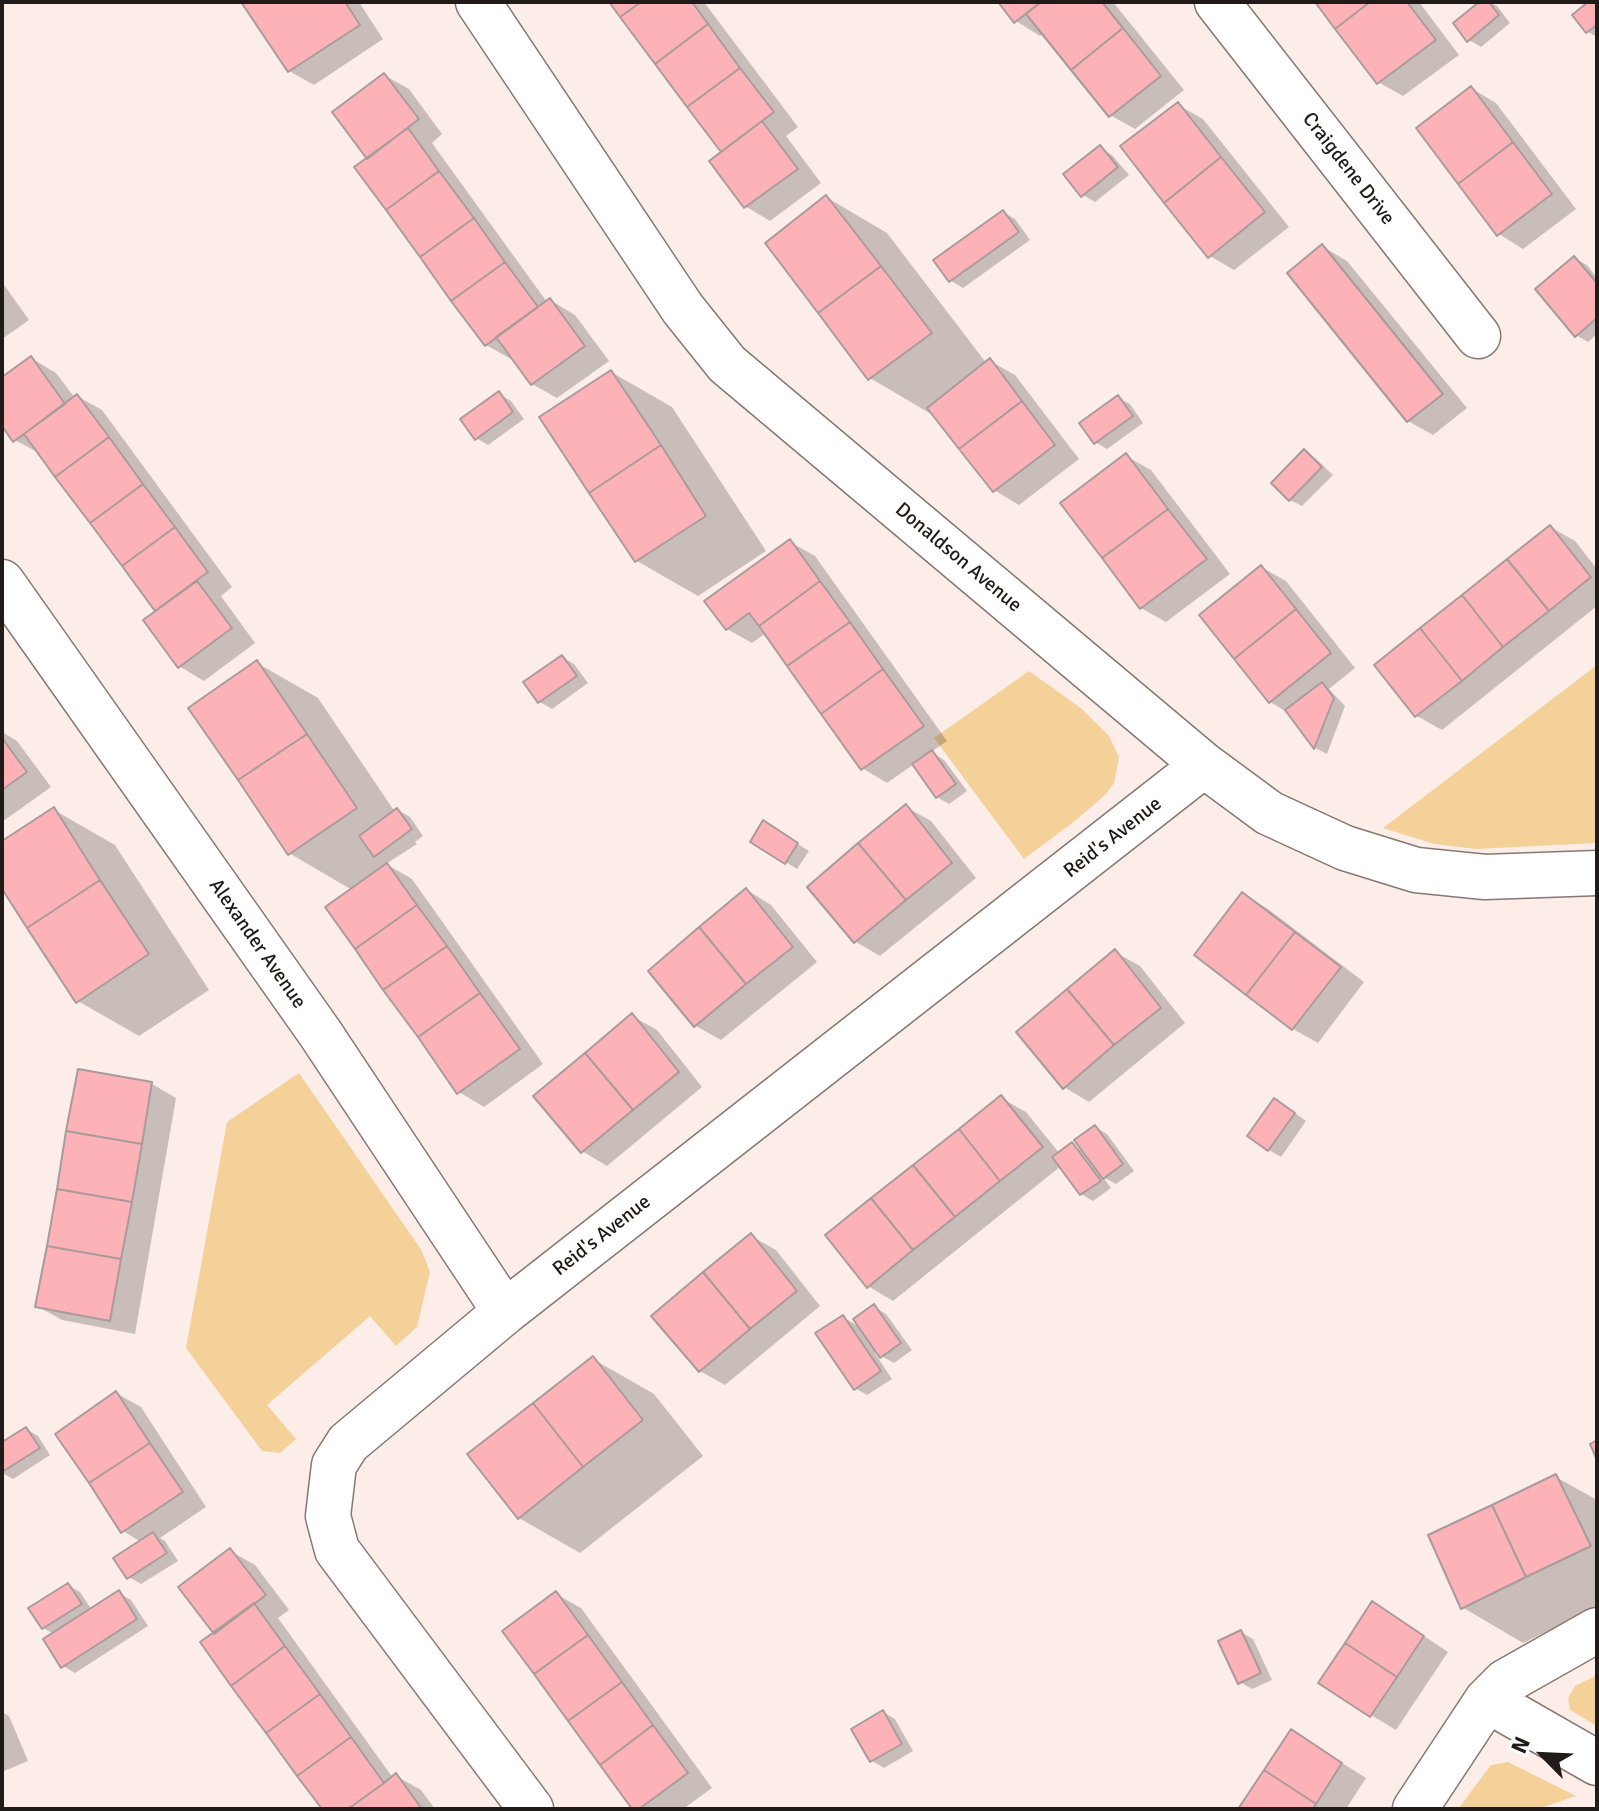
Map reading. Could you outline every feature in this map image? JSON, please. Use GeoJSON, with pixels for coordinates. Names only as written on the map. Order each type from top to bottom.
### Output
{"type":"FeatureCollection","features":[{"type":"Feature","properties":{"kind":"street","name":"Donaldson Avenue"},"geometry":{"type":"LineString","coordinates":[[478,2],[683,309],[727,364],[1204,765],[1269,813],[1345,848],[1416,870],[1485,877],[1597,873]]}},
{"type":"Feature","properties":{"kind":"street","name":"Craigdene Drive"},"geometry":{"type":"LineString","coordinates":[[1217,2],[1478,336]]}},
{"type":"Feature","properties":{"kind":"street","name":"Alexander Avenue"},"geometry":{"type":"LineString","coordinates":[[2,582],[320,1033],[505,1312]]}},
{"type":"Feature","properties":{"kind":"street","name":"Reid's Avenue"},"geometry":{"type":"LineString","coordinates":[[531,1809],[337,1550],[328,1516],[334,1465],[348,1443],[505,1312],[1204,765]]}},
{"type":"Feature","properties":{"kind":"street"},"geometry":{"type":"LineString","coordinates":[[1415,1809],[1487,1700],[1505,1682],[1597,1630]]}},
{"type":"Feature","properties":{"kind":"street"},"geometry":{"type":"LineString","coordinates":[[1487,1700],[1597,1763]]}},
{"type":"Feature","properties":{"kind":"shaded area"},"geometry":{"type":"Polygon","coordinates":[[[1597,665],[1597,843],[1476,849],[1434,844],[1383,828],[1597,665]]]}},
{"type":"Feature","properties":{"kind":"shaded area"},"geometry":{"type":"Polygon","coordinates":[[[1029,671],[1082,709],[1109,736],[1119,757],[1114,783],[1105,795],[1024,859],[934,738],[1029,671]]]}},
{"type":"Feature","properties":{"kind":"shaded area"},"geometry":{"type":"Polygon","coordinates":[[[299,1073],[422,1251],[430,1272],[417,1327],[396,1346],[370,1316],[267,1405],[296,1439],[280,1453],[262,1451],[186,1348],[227,1122],[299,1073]]]}},
{"type":"Feature","properties":{"kind":"shaded area"},"geometry":{"type":"Polygon","coordinates":[[[1597,1675],[1597,1726],[1570,1710],[1568,1698],[1575,1686],[1597,1675]]]}},
{"type":"Feature","properties":{"kind":"shaded area"},"geometry":{"type":"Polygon","coordinates":[[[1508,1762],[1576,1796],[1538,1809],[1458,1809],[1491,1765],[1508,1762]]]}},
{"type":"Feature","properties":{"kind":"building"},"geometry":{"type":"Polygon","coordinates":[[[241,2],[345,2],[360,25],[288,72],[241,2]]]}},
{"type":"Feature","properties":{"kind":"building"},"geometry":{"type":"Polygon","coordinates":[[[609,2],[641,2],[620,17],[609,2]]]}},
{"type":"Feature","properties":{"kind":"building"},"geometry":{"type":"Polygon","coordinates":[[[641,2],[692,2],[708,24],[655,64],[620,17],[641,2]]]}},
{"type":"Feature","properties":{"kind":"building"},"geometry":{"type":"Polygon","coordinates":[[[998,2],[1041,2],[1014,23],[998,2]]]}},
{"type":"Feature","properties":{"kind":"building"},"geometry":{"type":"Polygon","coordinates":[[[1041,2],[1102,2],[1123,28],[1071,70],[1026,14],[1041,2]]]}},
{"type":"Feature","properties":{"kind":"building"},"geometry":{"type":"Polygon","coordinates":[[[1315,2],[1370,2],[1335,29],[1315,2]]]}},
{"type":"Feature","properties":{"kind":"building"},"geometry":{"type":"Polygon","coordinates":[[[1370,2],[1407,2],[1436,40],[1377,84],[1335,29],[1370,2]]]}},
{"type":"Feature","properties":{"kind":"building"},"geometry":{"type":"Polygon","coordinates":[[[1479,2],[1489,2],[1499,15],[1467,42],[1453,23],[1479,2]]]}},
{"type":"Feature","properties":{"kind":"building"},"geometry":{"type":"Polygon","coordinates":[[[1588,2],[1597,2],[1597,25],[1586,33],[1572,15],[1588,2]]]}},
{"type":"Feature","properties":{"kind":"building"},"geometry":{"type":"Polygon","coordinates":[[[708,24],[740,68],[687,107],[655,64],[708,24]]]}},
{"type":"Feature","properties":{"kind":"building"},"geometry":{"type":"Polygon","coordinates":[[[1123,28],[1161,76],[1109,117],[1071,70],[1123,28]]]}},
{"type":"Feature","properties":{"kind":"building"},"geometry":{"type":"Polygon","coordinates":[[[740,68],[774,112],[721,152],[687,107],[740,68]]]}},
{"type":"Feature","properties":{"kind":"building"},"geometry":{"type":"Polygon","coordinates":[[[384,73],[419,119],[367,159],[332,112],[384,73]]]}},
{"type":"Feature","properties":{"kind":"building"},"geometry":{"type":"Polygon","coordinates":[[[1471,86],[1513,142],[1458,184],[1416,128],[1471,86]]]}},
{"type":"Feature","properties":{"kind":"building"},"geometry":{"type":"Polygon","coordinates":[[[1178,102],[1221,157],[1164,203],[1120,146],[1178,102]]]}},
{"type":"Feature","properties":{"kind":"building"},"geometry":{"type":"Polygon","coordinates":[[[762,121],[798,169],[744,208],[709,161],[762,121]]]}},
{"type":"Feature","properties":{"kind":"building"},"geometry":{"type":"Polygon","coordinates":[[[408,128],[439,171],[386,210],[354,167],[408,128]]]}},
{"type":"Feature","properties":{"kind":"building"},"geometry":{"type":"Polygon","coordinates":[[[1513,142],[1552,194],[1497,236],[1458,184],[1513,142]]]}},
{"type":"Feature","properties":{"kind":"building"},"geometry":{"type":"Polygon","coordinates":[[[1100,145],[1118,167],[1081,197],[1063,174],[1100,145]]]}},
{"type":"Feature","properties":{"kind":"building"},"geometry":{"type":"Polygon","coordinates":[[[1221,157],[1265,212],[1208,258],[1164,203],[1221,157]]]}},
{"type":"Feature","properties":{"kind":"building"},"geometry":{"type":"Polygon","coordinates":[[[439,171],[474,218],[420,257],[386,210],[439,171]]]}},
{"type":"Feature","properties":{"kind":"building"},"geometry":{"type":"Polygon","coordinates":[[[826,195],[881,266],[818,313],[765,243],[826,195]]]}},
{"type":"Feature","properties":{"kind":"building"},"geometry":{"type":"Polygon","coordinates":[[[1003,210],[1019,232],[949,282],[933,260],[1003,210]]]}},
{"type":"Feature","properties":{"kind":"building"},"geometry":{"type":"Polygon","coordinates":[[[474,218],[505,262],[451,301],[420,257],[474,218]]]}},
{"type":"Feature","properties":{"kind":"building"},"geometry":{"type":"Polygon","coordinates":[[[1322,244],[1443,394],[1407,422],[1287,273],[1322,244]]]}},
{"type":"Feature","properties":{"kind":"building"},"geometry":{"type":"Polygon","coordinates":[[[1574,256],[1597,283],[1597,318],[1575,337],[1535,289],[1574,256]]]}},
{"type":"Feature","properties":{"kind":"building"},"geometry":{"type":"Polygon","coordinates":[[[505,262],[538,307],[485,346],[451,301],[505,262]]]}},
{"type":"Feature","properties":{"kind":"building"},"geometry":{"type":"Polygon","coordinates":[[[881,266],[932,333],[868,380],[818,313],[881,266]]]}},
{"type":"Feature","properties":{"kind":"building"},"geometry":{"type":"Polygon","coordinates":[[[550,298],[585,346],[531,385],[496,337],[550,298]]]}},
{"type":"Feature","properties":{"kind":"building"},"geometry":{"type":"Polygon","coordinates":[[[31,356],[65,404],[13,442],[2,426],[2,377],[31,356]]]}},
{"type":"Feature","properties":{"kind":"building"},"geometry":{"type":"Polygon","coordinates":[[[990,358],[1022,401],[959,449],[927,408],[990,358]]]}},
{"type":"Feature","properties":{"kind":"building"},"geometry":{"type":"Polygon","coordinates":[[[611,370],[661,445],[589,493],[539,417],[611,370]]]}},
{"type":"Feature","properties":{"kind":"building"},"geometry":{"type":"Polygon","coordinates":[[[499,391],[513,412],[475,440],[460,419],[499,391]]]}},
{"type":"Feature","properties":{"kind":"building"},"geometry":{"type":"Polygon","coordinates":[[[77,394],[109,437],[55,477],[24,434],[77,394]]]}},
{"type":"Feature","properties":{"kind":"building"},"geometry":{"type":"Polygon","coordinates":[[[1118,395],[1133,416],[1094,444],[1079,423],[1118,395]]]}},
{"type":"Feature","properties":{"kind":"building"},"geometry":{"type":"Polygon","coordinates":[[[1022,401],[1055,445],[993,492],[959,449],[1022,401]]]}},
{"type":"Feature","properties":{"kind":"building"},"geometry":{"type":"Polygon","coordinates":[[[109,437],[143,484],[90,523],[55,477],[109,437]]]}},
{"type":"Feature","properties":{"kind":"building"},"geometry":{"type":"Polygon","coordinates":[[[661,445],[706,516],[635,562],[589,493],[661,445]]]}},
{"type":"Feature","properties":{"kind":"building"},"geometry":{"type":"Polygon","coordinates":[[[1304,449],[1322,467],[1289,501],[1271,483],[1304,449]]]}},
{"type":"Feature","properties":{"kind":"building"},"geometry":{"type":"Polygon","coordinates":[[[1126,453],[1168,509],[1102,558],[1060,503],[1126,453]]]}},
{"type":"Feature","properties":{"kind":"building"},"geometry":{"type":"Polygon","coordinates":[[[143,484],[175,527],[122,566],[90,523],[143,484]]]}},
{"type":"Feature","properties":{"kind":"building"},"geometry":{"type":"Polygon","coordinates":[[[1168,509],[1207,559],[1140,609],[1102,558],[1168,509]]]}},
{"type":"Feature","properties":{"kind":"building"},"geometry":{"type":"Polygon","coordinates":[[[1550,525],[1591,577],[1549,611],[1507,559],[1550,525]]]}},
{"type":"Feature","properties":{"kind":"building"},"geometry":{"type":"Polygon","coordinates":[[[175,527],[208,572],[155,611],[122,566],[175,527]]]}},
{"type":"Feature","properties":{"kind":"building"},"geometry":{"type":"Polygon","coordinates":[[[790,539],[820,581],[759,626],[749,613],[726,630],[704,601],[790,539]]]}},
{"type":"Feature","properties":{"kind":"building"},"geometry":{"type":"Polygon","coordinates":[[[1507,559],[1549,611],[1503,647],[1462,595],[1507,559]]]}},
{"type":"Feature","properties":{"kind":"building"},"geometry":{"type":"Polygon","coordinates":[[[1261,565],[1296,609],[1234,659],[1199,615],[1261,565]]]}},
{"type":"Feature","properties":{"kind":"building"},"geometry":{"type":"Polygon","coordinates":[[[197,581],[232,628],[178,668],[143,620],[197,581]]]}},
{"type":"Feature","properties":{"kind":"building"},"geometry":{"type":"Polygon","coordinates":[[[820,581],[850,622],[787,666],[759,626],[820,581]]]}},
{"type":"Feature","properties":{"kind":"building"},"geometry":{"type":"Polygon","coordinates":[[[1462,595],[1503,647],[1462,681],[1420,628],[1462,595]]]}},
{"type":"Feature","properties":{"kind":"building"},"geometry":{"type":"Polygon","coordinates":[[[1296,609],[1331,653],[1269,703],[1234,659],[1296,609]]]}},
{"type":"Feature","properties":{"kind":"building"},"geometry":{"type":"Polygon","coordinates":[[[850,622],[883,669],[821,714],[787,666],[850,622]]]}},
{"type":"Feature","properties":{"kind":"building"},"geometry":{"type":"Polygon","coordinates":[[[1420,628],[1462,681],[1415,717],[1374,665],[1420,628]]]}},
{"type":"Feature","properties":{"kind":"building"},"geometry":{"type":"Polygon","coordinates":[[[562,655],[577,676],[538,703],[523,682],[562,655]]]}},
{"type":"Feature","properties":{"kind":"building"},"geometry":{"type":"Polygon","coordinates":[[[257,660],[307,734],[238,780],[188,708],[257,660]]]}},
{"type":"Feature","properties":{"kind":"building"},"geometry":{"type":"Polygon","coordinates":[[[883,669],[924,726],[861,770],[821,714],[883,669]]]}},
{"type":"Feature","properties":{"kind":"building"},"geometry":{"type":"Polygon","coordinates":[[[1322,682],[1334,698],[1314,749],[1285,710],[1322,682]]]}},
{"type":"Feature","properties":{"kind":"building"},"geometry":{"type":"Polygon","coordinates":[[[307,734],[357,808],[288,855],[238,780],[307,734]]]}},
{"type":"Feature","properties":{"kind":"building"},"geometry":{"type":"Polygon","coordinates":[[[2,738],[27,772],[2,790],[2,738]]]}},
{"type":"Feature","properties":{"kind":"building"},"geometry":{"type":"Polygon","coordinates":[[[932,750],[956,784],[936,798],[912,764],[932,750]]]}},
{"type":"Feature","properties":{"kind":"building"},"geometry":{"type":"Polygon","coordinates":[[[906,804],[952,863],[906,900],[858,843],[906,804]]]}},
{"type":"Feature","properties":{"kind":"building"},"geometry":{"type":"Polygon","coordinates":[[[54,807],[100,880],[27,928],[2,889],[2,841],[54,807]]]}},
{"type":"Feature","properties":{"kind":"building"},"geometry":{"type":"Polygon","coordinates":[[[397,808],[412,829],[374,857],[359,836],[397,808]]]}},
{"type":"Feature","properties":{"kind":"building"},"geometry":{"type":"Polygon","coordinates":[[[763,820],[798,843],[785,864],[750,842],[763,820]]]}},
{"type":"Feature","properties":{"kind":"building"},"geometry":{"type":"Polygon","coordinates":[[[858,843],[906,900],[854,943],[807,887],[858,843]]]}},
{"type":"Feature","properties":{"kind":"building"},"geometry":{"type":"Polygon","coordinates":[[[387,863],[417,905],[355,949],[325,907],[387,863]]]}},
{"type":"Feature","properties":{"kind":"building"},"geometry":{"type":"Polygon","coordinates":[[[100,880],[149,954],[76,1003],[27,928],[100,880]]]}},
{"type":"Feature","properties":{"kind":"building"},"geometry":{"type":"Polygon","coordinates":[[[746,888],[793,947],[746,984],[699,927],[746,888]]]}},
{"type":"Feature","properties":{"kind":"building"},"geometry":{"type":"Polygon","coordinates":[[[1242,892],[1295,932],[1246,995],[1194,955],[1242,892]]]}},
{"type":"Feature","properties":{"kind":"building"},"geometry":{"type":"Polygon","coordinates":[[[417,905],[447,946],[383,990],[355,949],[417,905]]]}},
{"type":"Feature","properties":{"kind":"building"},"geometry":{"type":"Polygon","coordinates":[[[699,927],[746,984],[694,1027],[648,971],[699,927]]]}},
{"type":"Feature","properties":{"kind":"building"},"geometry":{"type":"Polygon","coordinates":[[[1295,932],[1341,967],[1292,1030],[1246,995],[1295,932]]]}},
{"type":"Feature","properties":{"kind":"building"},"geometry":{"type":"Polygon","coordinates":[[[447,946],[480,993],[418,1037],[383,990],[447,946]]]}},
{"type":"Feature","properties":{"kind":"building"},"geometry":{"type":"Polygon","coordinates":[[[1115,949],[1161,1008],[1114,1045],[1067,989],[1115,949]]]}},
{"type":"Feature","properties":{"kind":"building"},"geometry":{"type":"Polygon","coordinates":[[[1067,989],[1114,1045],[1063,1089],[1016,1032],[1067,989]]]}},
{"type":"Feature","properties":{"kind":"building"},"geometry":{"type":"Polygon","coordinates":[[[480,993],[520,1049],[457,1094],[418,1037],[480,993]]]}},
{"type":"Feature","properties":{"kind":"building"},"geometry":{"type":"Polygon","coordinates":[[[632,1013],[679,1072],[633,1110],[585,1053],[632,1013]]]}},
{"type":"Feature","properties":{"kind":"building"},"geometry":{"type":"Polygon","coordinates":[[[585,1053],[633,1110],[581,1153],[533,1096],[585,1053]]]}},
{"type":"Feature","properties":{"kind":"building"},"geometry":{"type":"Polygon","coordinates":[[[78,1069],[152,1082],[142,1144],[66,1131],[78,1069]]]}},
{"type":"Feature","properties":{"kind":"building"},"geometry":{"type":"Polygon","coordinates":[[[1001,1095],[1043,1147],[1000,1181],[959,1129],[1001,1095]]]}},
{"type":"Feature","properties":{"kind":"building"},"geometry":{"type":"Polygon","coordinates":[[[1274,1098],[1295,1113],[1268,1151],[1247,1136],[1274,1098]]]}},
{"type":"Feature","properties":{"kind":"building"},"geometry":{"type":"Polygon","coordinates":[[[1095,1125],[1123,1164],[1103,1179],[1074,1140],[1095,1125]]]}},
{"type":"Feature","properties":{"kind":"building"},"geometry":{"type":"Polygon","coordinates":[[[959,1129],[1000,1181],[955,1217],[913,1165],[959,1129]]]}},
{"type":"Feature","properties":{"kind":"building"},"geometry":{"type":"Polygon","coordinates":[[[66,1131],[142,1144],[132,1202],[57,1189],[66,1131]]]}},
{"type":"Feature","properties":{"kind":"building"},"geometry":{"type":"Polygon","coordinates":[[[1072,1142],[1101,1181],[1080,1195],[1052,1157],[1072,1142]]]}},
{"type":"Feature","properties":{"kind":"building"},"geometry":{"type":"Polygon","coordinates":[[[913,1165],[955,1217],[913,1250],[871,1198],[913,1165]]]}},
{"type":"Feature","properties":{"kind":"building"},"geometry":{"type":"Polygon","coordinates":[[[57,1189],[132,1202],[121,1259],[47,1246],[57,1189]]]}},
{"type":"Feature","properties":{"kind":"building"},"geometry":{"type":"Polygon","coordinates":[[[871,1198],[913,1250],[867,1288],[825,1235],[871,1198]]]}},
{"type":"Feature","properties":{"kind":"building"},"geometry":{"type":"Polygon","coordinates":[[[751,1233],[797,1291],[750,1329],[703,1272],[751,1233]]]}},
{"type":"Feature","properties":{"kind":"building"},"geometry":{"type":"Polygon","coordinates":[[[47,1246],[121,1259],[110,1321],[35,1307],[47,1246]]]}},
{"type":"Feature","properties":{"kind":"building"},"geometry":{"type":"Polygon","coordinates":[[[703,1272],[750,1329],[699,1372],[651,1316],[703,1272]]]}},
{"type":"Feature","properties":{"kind":"building"},"geometry":{"type":"Polygon","coordinates":[[[874,1304],[901,1343],[880,1358],[853,1319],[874,1304]]]}},
{"type":"Feature","properties":{"kind":"building"},"geometry":{"type":"Polygon","coordinates":[[[843,1315],[881,1371],[854,1390],[815,1333],[843,1315]]]}},
{"type":"Feature","properties":{"kind":"building"},"geometry":{"type":"Polygon","coordinates":[[[593,1356],[643,1420],[583,1467],[533,1403],[593,1356]]]}},
{"type":"Feature","properties":{"kind":"building"},"geometry":{"type":"Polygon","coordinates":[[[116,1391],[150,1443],[89,1483],[55,1434],[116,1391]]]}},
{"type":"Feature","properties":{"kind":"building"},"geometry":{"type":"Polygon","coordinates":[[[533,1403],[583,1467],[518,1519],[467,1454],[533,1403]]]}},
{"type":"Feature","properties":{"kind":"building"},"geometry":{"type":"Polygon","coordinates":[[[26,1427],[40,1448],[2,1472],[2,1442],[26,1427]]]}},
{"type":"Feature","properties":{"kind":"building"},"geometry":{"type":"Polygon","coordinates":[[[1597,1440],[1597,1460],[1590,1444],[1597,1440]]]}},
{"type":"Feature","properties":{"kind":"building"},"geometry":{"type":"Polygon","coordinates":[[[150,1443],[183,1492],[121,1533],[89,1483],[150,1443]]]}},
{"type":"Feature","properties":{"kind":"building"},"geometry":{"type":"Polygon","coordinates":[[[1556,1474],[1591,1546],[1526,1577],[1492,1505],[1556,1474]]]}},
{"type":"Feature","properties":{"kind":"building"},"geometry":{"type":"Polygon","coordinates":[[[1492,1505],[1526,1577],[1461,1609],[1428,1535],[1492,1505]]]}},
{"type":"Feature","properties":{"kind":"building"},"geometry":{"type":"Polygon","coordinates":[[[153,1532],[167,1553],[127,1579],[113,1558],[153,1532]]]}},
{"type":"Feature","properties":{"kind":"building"},"geometry":{"type":"Polygon","coordinates":[[[230,1548],[266,1595],[214,1634],[178,1587],[230,1548]]]}},
{"type":"Feature","properties":{"kind":"building"},"geometry":{"type":"Polygon","coordinates":[[[68,1583],[82,1604],[42,1629],[28,1608],[68,1583]]]}},
{"type":"Feature","properties":{"kind":"building"},"geometry":{"type":"Polygon","coordinates":[[[119,1590],[137,1619],[61,1668],[43,1639],[119,1590]]]}},
{"type":"Feature","properties":{"kind":"building"},"geometry":{"type":"Polygon","coordinates":[[[556,1591],[588,1635],[534,1674],[502,1631],[556,1591]]]}},
{"type":"Feature","properties":{"kind":"building"},"geometry":{"type":"Polygon","coordinates":[[[1372,1601],[1424,1636],[1397,1677],[1345,1643],[1372,1601]]]}},
{"type":"Feature","properties":{"kind":"building"},"geometry":{"type":"Polygon","coordinates":[[[254,1603],[285,1646],[231,1686],[200,1642],[254,1603]]]}},
{"type":"Feature","properties":{"kind":"building"},"geometry":{"type":"Polygon","coordinates":[[[1241,1630],[1261,1673],[1238,1684],[1218,1641],[1241,1630]]]}},
{"type":"Feature","properties":{"kind":"building"},"geometry":{"type":"Polygon","coordinates":[[[588,1635],[622,1682],[568,1721],[534,1674],[588,1635]]]}},
{"type":"Feature","properties":{"kind":"building"},"geometry":{"type":"Polygon","coordinates":[[[1345,1643],[1397,1677],[1370,1717],[1318,1683],[1345,1643]]]}},
{"type":"Feature","properties":{"kind":"building"},"geometry":{"type":"Polygon","coordinates":[[[285,1646],[320,1694],[266,1733],[231,1686],[285,1646]]]}},
{"type":"Feature","properties":{"kind":"building"},"geometry":{"type":"Polygon","coordinates":[[[622,1682],[653,1725],[600,1765],[568,1721],[622,1682]]]}},
{"type":"Feature","properties":{"kind":"building"},"geometry":{"type":"Polygon","coordinates":[[[320,1694],[351,1737],[297,1776],[266,1733],[320,1694]]]}},
{"type":"Feature","properties":{"kind":"building"},"geometry":{"type":"Polygon","coordinates":[[[883,1710],[902,1744],[870,1762],[851,1729],[883,1710]]]}},
{"type":"Feature","properties":{"kind":"building"},"geometry":{"type":"Polygon","coordinates":[[[653,1725],[688,1773],[639,1809],[632,1809],[600,1765],[653,1725]]]}},
{"type":"Feature","properties":{"kind":"building"},"geometry":{"type":"Polygon","coordinates":[[[1291,1729],[1342,1763],[1316,1804],[1264,1770],[1291,1729]]]}},
{"type":"Feature","properties":{"kind":"building"},"geometry":{"type":"Polygon","coordinates":[[[351,1737],[384,1783],[348,1809],[322,1809],[297,1776],[351,1737]]]}},
{"type":"Feature","properties":{"kind":"building"},"geometry":{"type":"Polygon","coordinates":[[[1264,1770],[1316,1804],[1313,1809],[1238,1809],[1264,1770]]]}},
{"type":"Feature","properties":{"kind":"building"},"geometry":{"type":"Polygon","coordinates":[[[396,1773],[422,1809],[348,1809],[384,1783],[396,1773]]]}}]}
